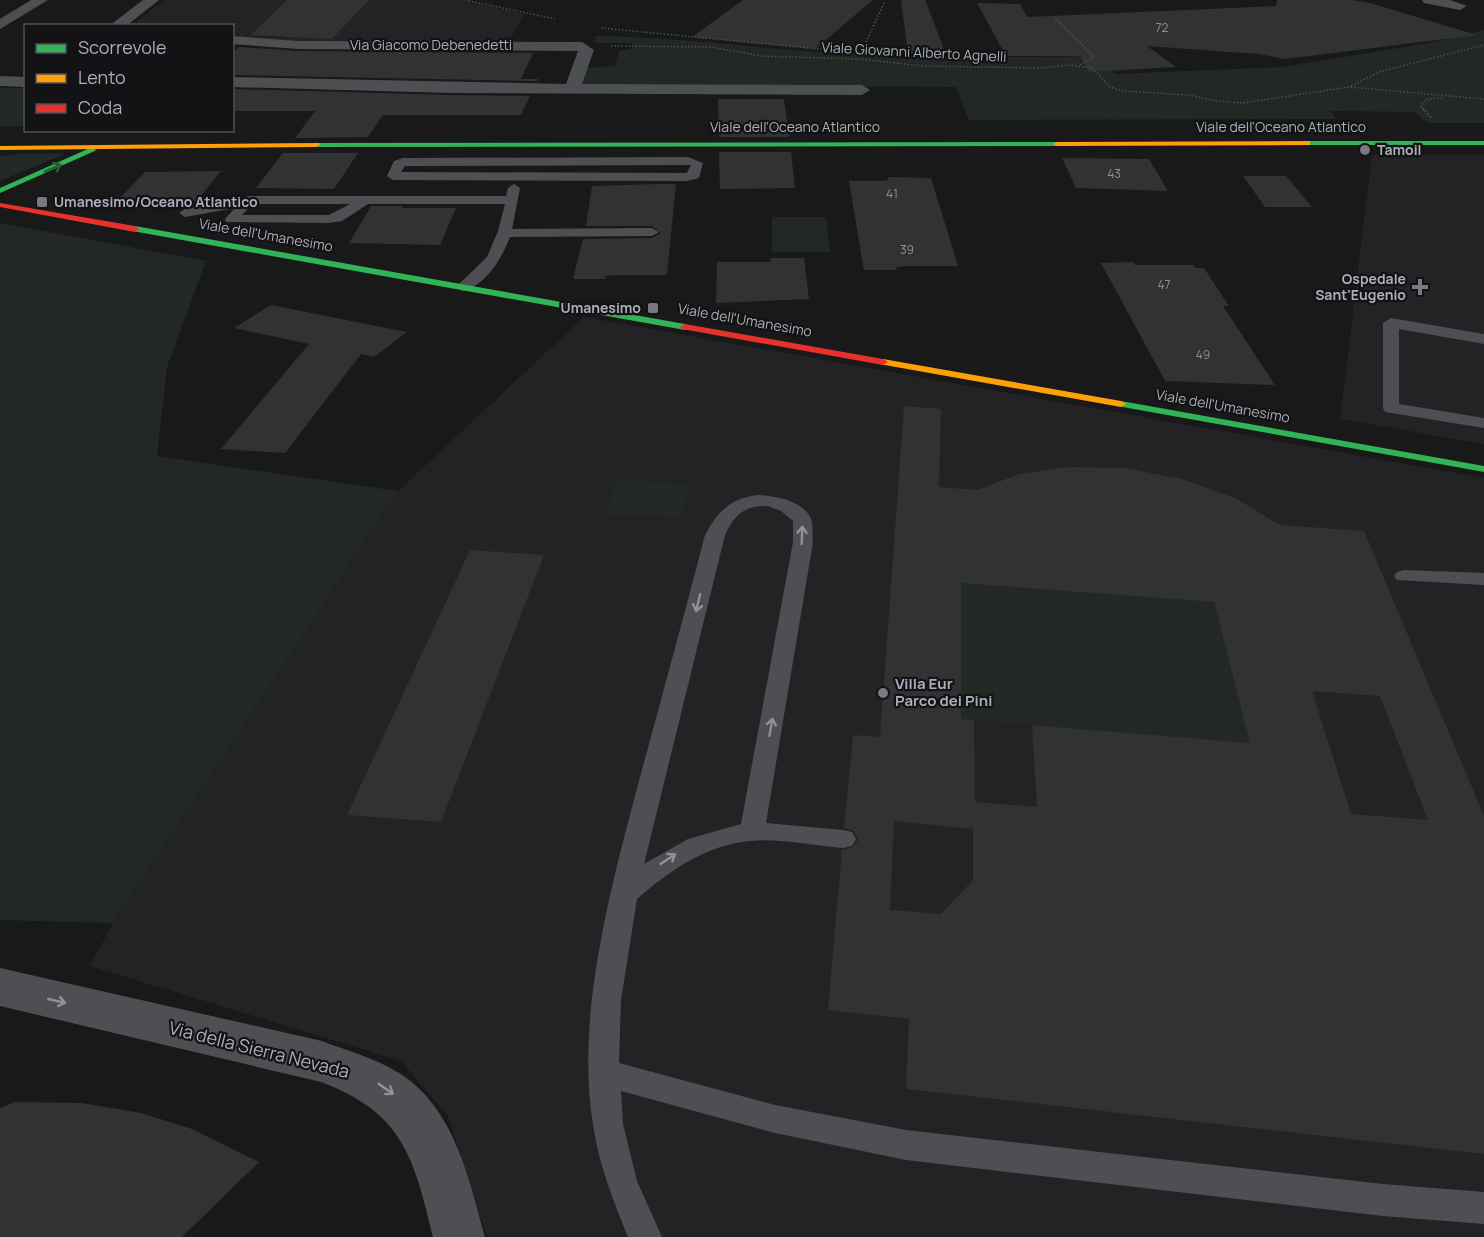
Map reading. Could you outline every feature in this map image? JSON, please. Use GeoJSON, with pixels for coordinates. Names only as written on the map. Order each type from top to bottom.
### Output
{"type":"FeatureCollection","features":[{"type":"Feature","properties":{"kind":"main road","name":"Viale dell'Oceano Atlantico"},"geometry":{"type":"LineString","coordinates":[[109,140],[1484,134]]}},
{"type":"Feature","properties":{"kind":"main road"},"geometry":{"type":"LineString","coordinates":[[0,138],[109,140]]}},
{"type":"Feature","properties":{"kind":"main road","name":"Viale dell'Oceano Atlantico"},"geometry":{"type":"LineString","coordinates":[[109,140],[1484,143]]}},
{"type":"Feature","properties":{"kind":"main road"},"geometry":{"type":"LineString","coordinates":[[0,148],[109,140]]}},
{"type":"Feature","properties":{"kind":"main road"},"geometry":{"type":"LineString","coordinates":[[0,191],[109,140]]}},
{"type":"Feature","properties":{"kind":"main road","name":"Viale dell'Umanesimo"},"geometry":{"type":"LineString","coordinates":[[0,205],[1484,469]]}},
{"type":"Feature","properties":{"kind":"street"},"geometry":{"type":"LineString","coordinates":[[0,26],[41,0]]}},
{"type":"Feature","properties":{"kind":"street"},"geometry":{"type":"LineString","coordinates":[[119,24],[152,0]]}},
{"type":"Feature","properties":{"kind":"street"},"geometry":{"type":"LineString","coordinates":[[1429,0],[1460,6]]}},
{"type":"Feature","properties":{"kind":"street","name":"Via Giacomo Debenedetti"},"geometry":{"type":"LineString","coordinates":[[234,40],[293,45],[582,46]]}},
{"type":"Feature","properties":{"kind":"street"},"geometry":{"type":"LineString","coordinates":[[572,88],[586,50],[582,46]]}},
{"type":"Feature","properties":{"kind":"street"},"geometry":{"type":"LineString","coordinates":[[0,81],[24,82]]}},
{"type":"Feature","properties":{"kind":"street"},"geometry":{"type":"LineString","coordinates":[[234,82],[862,90]]}},
{"type":"Feature","properties":{"kind":"street","name":"Via della Sierra Nevada"},"geometry":{"type":"LineString","coordinates":[[0,987],[322,1062],[373,1081],[394,1095],[432,1146],[443,1174],[459,1237]]}},
{"type":"Feature","properties":{"kind":"lane"},"geometry":{"type":"LineString","coordinates":[[409,161],[688,161],[697,163],[693,176],[515,177],[393,176],[398,164],[409,161]]}},
{"type":"Feature","properties":{"kind":"lane"},"geometry":{"type":"LineString","coordinates":[[464,287],[482,275],[507,233],[517,161]]}},
{"type":"Feature","properties":{"kind":"lane"},"geometry":{"type":"LineString","coordinates":[[246,202],[231,219],[337,218],[366,200]]}},
{"type":"Feature","properties":{"kind":"lane"},"geometry":{"type":"LineString","coordinates":[[185,213],[246,202],[512,200]]}},
{"type":"Feature","properties":{"kind":"lane"},"geometry":{"type":"LineString","coordinates":[[507,233],[652,232]]}},
{"type":"Feature","properties":{"kind":"lane"},"geometry":{"type":"LineString","coordinates":[[1484,339],[1391,323],[1391,408],[1484,423]]}},
{"type":"Feature","properties":{"kind":"lane"},"geometry":{"type":"LineString","coordinates":[[645,1237],[628,1207],[616,1174],[606,1104],[608,1006],[622,896],[715,535],[725,517],[736,507],[768,501],[780,503],[797,512],[804,530],[752,831]]}},
{"type":"Feature","properties":{"kind":"lane"},"geometry":{"type":"LineString","coordinates":[[1404,576],[1484,579]]}},
{"type":"Feature","properties":{"kind":"lane"},"geometry":{"type":"LineString","coordinates":[[622,896],[648,873],[689,846],[709,839],[752,831],[843,839]]}},
{"type":"Feature","properties":{"kind":"lane"},"geometry":{"type":"LineString","coordinates":[[605,1073],[775,1119],[906,1145],[1383,1200],[1484,1208]]}},
{"type":"Feature","properties":{"kind":"path"},"geometry":{"type":"LineString","coordinates":[[465,0],[560,20]]}},
{"type":"Feature","properties":{"kind":"path"},"geometry":{"type":"LineString","coordinates":[[858,59],[885,1]]}},
{"type":"Feature","properties":{"kind":"path"},"geometry":{"type":"LineString","coordinates":[[1055,18],[1094,57],[1079,66]]}},
{"type":"Feature","properties":{"kind":"path"},"geometry":{"type":"LineString","coordinates":[[599,28],[662,36],[861,53]]}},
{"type":"Feature","properties":{"kind":"path"},"geometry":{"type":"LineString","coordinates":[[1349,87],[1379,72],[1484,45]]}},
{"type":"Feature","properties":{"kind":"path","name":"Viale Giovanni Alberto Agnelli"},"geometry":{"type":"LineString","coordinates":[[582,46],[711,47],[761,56],[858,59],[923,66],[1041,68],[1056,65],[1079,66]]}},
{"type":"Feature","properties":{"kind":"path"},"geometry":{"type":"LineString","coordinates":[[1079,66],[1093,68],[1110,87],[1124,91],[1189,95],[1216,101],[1243,102],[1349,87],[1484,99]]}},
{"type":"Feature","properties":{"kind":"path"},"geometry":{"type":"LineString","coordinates":[[1447,134],[1421,106],[1427,99],[1455,98]]}},
{"type":"Feature","properties":{"kind":"shaded area"},"geometry":{"type":"Polygon","coordinates":[[[164,0],[462,0],[525,14],[507,43],[294,43],[234,37],[234,24],[134,24],[164,0]]]}},
{"type":"Feature","properties":{"kind":"shaded area"},"geometry":{"type":"Polygon","coordinates":[[[1484,30],[1484,123],[1427,123],[1414,112],[1330,111],[1336,119],[969,120],[956,87],[582,85],[586,68],[615,66],[619,51],[631,49],[633,43],[596,43],[595,36],[655,38],[835,53],[1000,57],[1099,56],[1115,74],[1284,67],[1434,42],[1484,30]]]}},
{"type":"Feature","properties":{"kind":"shaded area"},"geometry":{"type":"Polygon","coordinates":[[[0,88],[24,88],[24,126],[0,126],[0,88]]]}},
{"type":"Feature","properties":{"kind":"shaded area"},"geometry":{"type":"Polygon","coordinates":[[[65,154],[0,181],[0,156],[65,154]]]}},
{"type":"Feature","properties":{"kind":"shaded area","name":"Ospedale Sant'Eugenio"},"geometry":{"type":"Polygon","coordinates":[[[1372,155],[1484,155],[1484,444],[1340,419],[1372,155]]]}},
{"type":"Feature","properties":{"kind":"shaded area"},"geometry":{"type":"Polygon","coordinates":[[[772,217],[826,217],[830,252],[772,252],[772,217]]]}},
{"type":"Feature","properties":{"kind":"shaded area"},"geometry":{"type":"Polygon","coordinates":[[[0,223],[206,261],[167,367],[157,456],[398,491],[113,923],[0,920],[0,223]]]}},
{"type":"Feature","properties":{"kind":"shaded area"},"geometry":{"type":"Polygon","coordinates":[[[584,317],[1484,478],[1484,1237],[487,1237],[448,1116],[401,1061],[90,966],[113,923],[398,491],[584,317]]]}},
{"type":"Feature","properties":{"kind":"shaded area"},"geometry":{"type":"Polygon","coordinates":[[[617,480],[690,484],[681,518],[605,514],[617,480]]]}},
{"type":"Feature","properties":{"kind":"shaded area"},"geometry":{"type":"Polygon","coordinates":[[[961,583],[1214,602],[1250,743],[961,719],[961,583]]]}},
{"type":"Feature","properties":{"kind":"building"},"geometry":{"type":"Polygon","coordinates":[[[287,0],[369,0],[332,39],[251,35],[287,0]]]}},
{"type":"Feature","properties":{"kind":"building"},"geometry":{"type":"Polygon","coordinates":[[[743,0],[873,0],[815,49],[692,37],[743,0]]]}},
{"type":"Feature","properties":{"kind":"building"},"geometry":{"type":"Polygon","coordinates":[[[901,0],[925,0],[946,54],[908,54],[901,0]]]}},
{"type":"Feature","properties":{"kind":"building"},"geometry":{"type":"Polygon","coordinates":[[[1277,0],[1351,0],[1370,3],[1477,35],[1285,59],[1258,54],[1147,46],[1176,67],[1089,72],[1080,56],[1006,56],[977,3],[1020,4],[1027,17],[1276,6],[1277,0]]]}},
{"type":"Feature","properties":{"kind":"building"},"geometry":{"type":"Polygon","coordinates":[[[239,47],[299,51],[533,53],[521,79],[538,79],[537,81],[234,75],[234,51],[239,47]]]}},
{"type":"Feature","properties":{"kind":"building"},"geometry":{"type":"Polygon","coordinates":[[[234,89],[530,96],[521,115],[383,115],[368,137],[295,138],[315,111],[234,111],[234,89]]]}},
{"type":"Feature","properties":{"kind":"building"},"geometry":{"type":"Polygon","coordinates":[[[718,99],[784,99],[789,137],[719,137],[718,99]]]}},
{"type":"Feature","properties":{"kind":"building"},"geometry":{"type":"Polygon","coordinates":[[[719,152],[791,152],[795,188],[720,189],[719,152]]]}},
{"type":"Feature","properties":{"kind":"building"},"geometry":{"type":"Polygon","coordinates":[[[283,153],[358,153],[334,189],[256,188],[283,153]]]}},
{"type":"Feature","properties":{"kind":"building"},"geometry":{"type":"Polygon","coordinates":[[[1062,158],[1149,159],[1168,191],[1076,188],[1062,158]]]}},
{"type":"Feature","properties":{"kind":"building"},"geometry":{"type":"Polygon","coordinates":[[[221,171],[195,203],[115,203],[145,172],[221,171]]]}},
{"type":"Feature","properties":{"kind":"building"},"geometry":{"type":"Polygon","coordinates":[[[1243,176],[1286,176],[1312,207],[1265,207],[1243,176]]]}},
{"type":"Feature","properties":{"kind":"building"},"geometry":{"type":"Polygon","coordinates":[[[888,177],[931,178],[958,266],[905,266],[896,267],[897,270],[864,270],[849,181],[884,181],[888,180],[888,177]]]}},
{"type":"Feature","properties":{"kind":"building"},"geometry":{"type":"Polygon","coordinates":[[[676,184],[667,275],[616,275],[606,276],[605,279],[573,279],[583,239],[652,238],[661,233],[652,226],[586,226],[592,186],[676,184]]]}},
{"type":"Feature","properties":{"kind":"building"},"geometry":{"type":"Polygon","coordinates":[[[371,206],[456,208],[440,245],[349,243],[371,206]]]}},
{"type":"Feature","properties":{"kind":"building"},"geometry":{"type":"Polygon","coordinates":[[[770,258],[804,258],[809,299],[716,303],[717,262],[771,262],[770,258]]]}},
{"type":"Feature","properties":{"kind":"building"},"geometry":{"type":"Polygon","coordinates":[[[1133,262],[1135,265],[1193,265],[1195,268],[1204,268],[1229,306],[1223,306],[1275,385],[1165,381],[1101,263],[1133,262]]]}},
{"type":"Feature","properties":{"kind":"building"},"geometry":{"type":"Polygon","coordinates":[[[271,305],[407,332],[374,357],[361,354],[285,453],[221,449],[309,344],[234,328],[271,305]]]}},
{"type":"Feature","properties":{"kind":"building"},"geometry":{"type":"Polygon","coordinates":[[[904,406],[941,409],[939,487],[977,490],[1019,474],[1069,467],[1125,468],[1182,479],[1235,498],[1280,525],[1364,531],[1484,816],[1484,1154],[906,1089],[909,1019],[828,1010],[842,850],[852,848],[858,840],[854,831],[844,828],[853,735],[880,737],[904,406]],[[961,583],[961,719],[974,720],[975,802],[1037,807],[1032,725],[1250,743],[1214,602],[961,583]],[[1312,691],[1351,814],[1428,820],[1380,696],[1312,691]],[[894,821],[890,910],[941,914],[973,880],[973,829],[894,821]]]}},
{"type":"Feature","properties":{"kind":"building"},"geometry":{"type":"Polygon","coordinates":[[[470,550],[544,555],[441,822],[347,815],[470,550]]]}},
{"type":"Feature","properties":{"kind":"building"},"geometry":{"type":"Polygon","coordinates":[[[15,1102],[81,1103],[141,1113],[192,1129],[259,1162],[182,1237],[0,1237],[0,1108],[15,1102]]]}},
{"type":"Feature","properties":{"kind":"traffic: fast"},"geometry":{"type":"LineString","coordinates":[[1307,143],[1484,143]]}},
{"type":"Feature","properties":{"kind":"traffic: fast"},"geometry":{"type":"LineString","coordinates":[[316,145],[1057,144]]}},
{"type":"Feature","properties":{"kind":"traffic: fast"},"geometry":{"type":"LineString","coordinates":[[0,191],[93,150]]}},
{"type":"Feature","properties":{"kind":"traffic: fast"},"geometry":{"type":"LineString","coordinates":[[135,229],[685,327]]}},
{"type":"Feature","properties":{"kind":"traffic: fast"},"geometry":{"type":"LineString","coordinates":[[1121,404],[1484,469]]}},
{"type":"Feature","properties":{"kind":"traffic: slow"},"geometry":{"type":"LineString","coordinates":[[1057,144],[1307,143]]}},
{"type":"Feature","properties":{"kind":"traffic: slow"},"geometry":{"type":"LineString","coordinates":[[0,148],[316,145]]}},
{"type":"Feature","properties":{"kind":"traffic: slow"},"geometry":{"type":"LineString","coordinates":[[883,362],[1121,404]]}},
{"type":"Feature","properties":{"kind":"traffic: jam"},"geometry":{"type":"LineString","coordinates":[[0,205],[135,229]]}},
{"type":"Feature","properties":{"kind":"traffic: jam"},"geometry":{"type":"LineString","coordinates":[[685,327],[883,362]]}},
{"type":"Feature","properties":{"kind":"place","name":"Tamoil"},"geometry":{"type":"Point","coordinates":[1365,150]}},
{"type":"Feature","properties":{"kind":"place","name":"Umanesimo/Oceano Atlantico"},"geometry":{"type":"Point","coordinates":[42,202]}},
{"type":"Feature","properties":{"kind":"place","name":"Ospedale Sant'Eugenio"},"geometry":{"type":"Point","coordinates":[1420,287]}},
{"type":"Feature","properties":{"kind":"place","name":"Umanesimo"},"geometry":{"type":"Point","coordinates":[653,308]}},
{"type":"Feature","properties":{"kind":"place","name":"Villa Eur Parco dei Pini"},"geometry":{"type":"Point","coordinates":[883,693]}}]}
